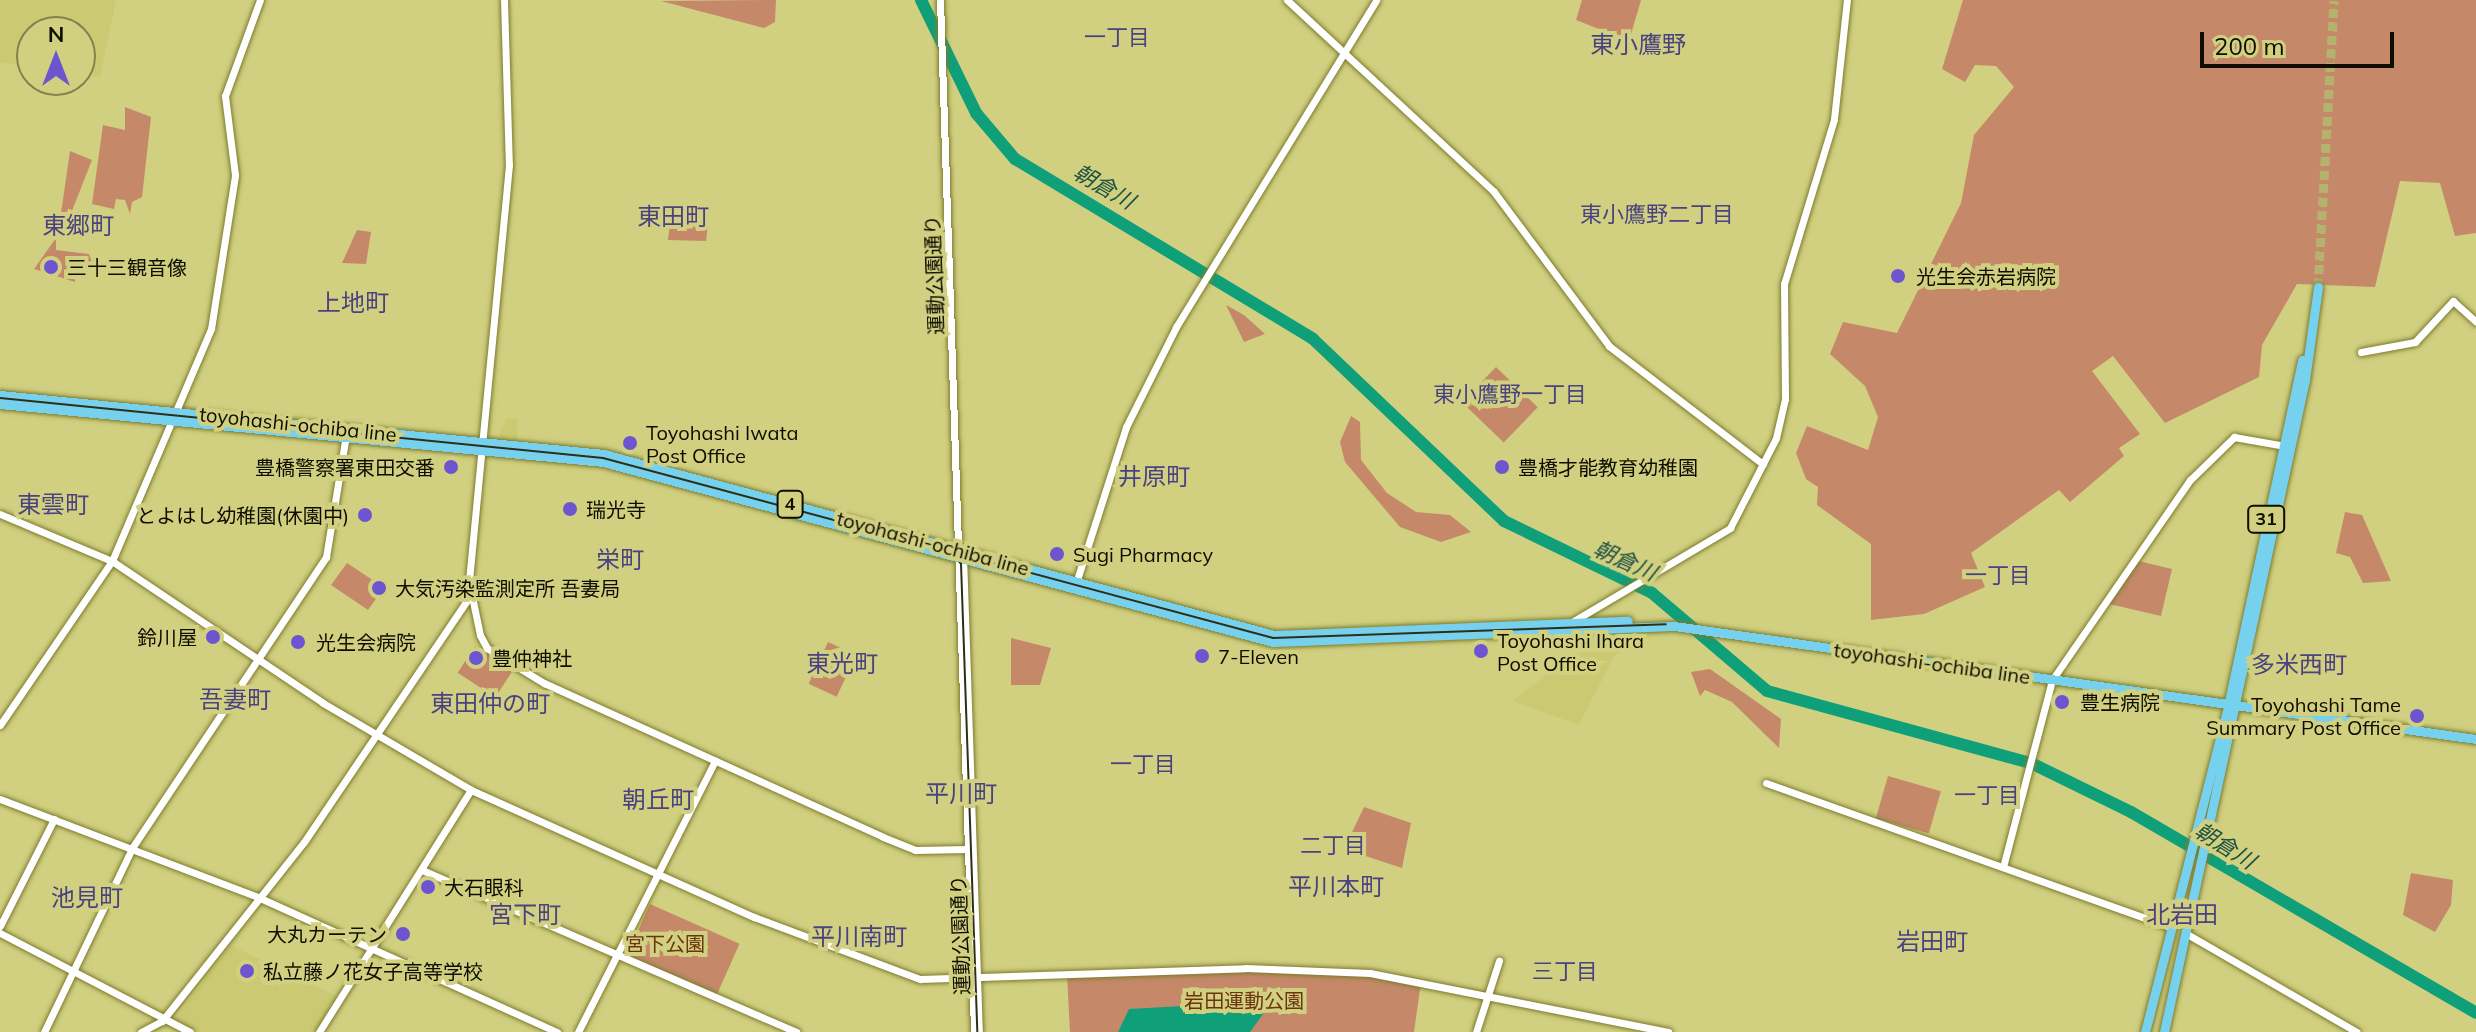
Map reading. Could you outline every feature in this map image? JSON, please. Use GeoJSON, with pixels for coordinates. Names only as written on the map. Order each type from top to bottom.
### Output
{"type":"FeatureCollection","features":[{"type":"Feature","properties":{"kind":"main road","name":"31"},"geometry":{"type":"LineString","coordinates":[[2164,1032],[2203,865],[2318,287]]}},
{"type":"Feature","properties":{"kind":"main road","name":"toyohashi-ochiba line"},"geometry":{"type":"LineString","coordinates":[[0,395],[175,417]]}},
{"type":"Feature","properties":{"kind":"main road","name":"toyohashi-ochiba line"},"geometry":{"type":"LineString","coordinates":[[0,404],[620,457],[1287,644],[1674,626]]}},
{"type":"Feature","properties":{"kind":"main road","name":"toyohashi-ochiba line"},"geometry":{"type":"LineString","coordinates":[[1075,585],[1287,636],[1572,622],[1674,626],[2476,739]]}},
{"type":"Feature","properties":{"kind":"main road","name":"31"},"geometry":{"type":"LineString","coordinates":[[2145,1032],[2194,832],[2232,707]]}},
{"type":"Feature","properties":{"kind":"street"},"geometry":{"type":"LineString","coordinates":[[0,725],[112,561],[211,329],[235,175],[225,96],[260,0]]}},
{"type":"Feature","properties":{"kind":"street"},"geometry":{"type":"LineString","coordinates":[[504,0],[509,165],[469,597],[487,648],[518,670],[915,850],[968,849]]}},
{"type":"Feature","properties":{"kind":"street"},"geometry":{"type":"LineString","coordinates":[[1287,0],[1494,192],[1609,346],[1763,464]]}},
{"type":"Feature","properties":{"kind":"street"},"geometry":{"type":"LineString","coordinates":[[1075,585],[1126,427],[1199,284],[1376,0]]}},
{"type":"Feature","properties":{"kind":"street"},"geometry":{"type":"LineString","coordinates":[[1572,622],[1730,528],[1763,464],[1785,399],[1784,284],[1834,119],[1847,0]]}},
{"type":"Feature","properties":{"kind":"street","name":"運動公園通り"},"geometry":{"type":"LineString","coordinates":[[940,4],[977,1032]]}},
{"type":"Feature","properties":{"kind":"street"},"geometry":{"type":"LineString","coordinates":[[2361,352],[2415,342],[2453,301],[2476,322]]}},
{"type":"Feature","properties":{"kind":"street"},"geometry":{"type":"LineString","coordinates":[[44,1032],[132,848],[330,549],[346,433]]}},
{"type":"Feature","properties":{"kind":"street"},"geometry":{"type":"LineString","coordinates":[[2003,867],[2052,680],[2190,480],[2234,437],[2287,447]]}},
{"type":"Feature","properties":{"kind":"street"},"geometry":{"type":"LineString","coordinates":[[0,514],[112,561],[376,735],[471,790],[658,874],[920,979],[1313,969],[1489,995],[1668,1032]]}},
{"type":"Feature","properties":{"kind":"street","name":"運動公園通り"},"geometry":{"type":"LineString","coordinates":[[961,555],[968,849],[975,978]]}},
{"type":"Feature","properties":{"kind":"street"},"geometry":{"type":"LineString","coordinates":[[141,1032],[164,1018],[260,898],[469,597]]}},
{"type":"Feature","properties":{"kind":"street"},"geometry":{"type":"LineString","coordinates":[[578,1032],[715,761]]}},
{"type":"Feature","properties":{"kind":"street"},"geometry":{"type":"LineString","coordinates":[[1766,783],[2170,927]]}},
{"type":"Feature","properties":{"kind":"street"},"geometry":{"type":"LineString","coordinates":[[319,1032],[374,951],[471,790]]}},
{"type":"Feature","properties":{"kind":"street"},"geometry":{"type":"LineString","coordinates":[[0,799],[260,898],[557,1032]]}},
{"type":"Feature","properties":{"kind":"street"},"geometry":{"type":"LineString","coordinates":[[0,926],[54,819]]}},
{"type":"Feature","properties":{"kind":"street"},"geometry":{"type":"LineString","coordinates":[[422,870],[616,957],[797,1032]]}},
{"type":"Feature","properties":{"kind":"street"},"geometry":{"type":"LineString","coordinates":[[0,933],[190,1032]]}},
{"type":"Feature","properties":{"kind":"street"},"geometry":{"type":"LineString","coordinates":[[2187,934],[2357,1032]]}},
{"type":"Feature","properties":{"kind":"street"},"geometry":{"type":"LineString","coordinates":[[1476,1032],[1499,961]]}},
{"type":"Feature","properties":{"kind":"shaded area"},"geometry":{"type":"Polygon","coordinates":[[[0,0],[116,0],[100,77],[96,76],[96,16],[16,16],[16,64],[0,62],[0,0]]]}},
{"type":"Feature","properties":{"kind":"shaded area"},"geometry":{"type":"Polygon","coordinates":[[[506,419],[517,419],[517,443],[497,442],[506,419]]]}},
{"type":"Feature","properties":{"kind":"shaded area"},"geometry":{"type":"Polygon","coordinates":[[[1627,631],[1627,649],[1614,656],[1579,725],[1513,701],[1591,641],[1627,631]]]}},
{"type":"Feature","properties":{"kind":"shaded area","name":"私立藤ノ花女子高等学校"},"geometry":{"type":"Polygon","coordinates":[[[230,945],[338,997],[316,1032],[198,1032],[175,1020],[230,945]]]}},
{"type":"Feature","properties":{"kind":"shaded area"},"geometry":{"type":"Polygon","coordinates":[[[1238,1003],[1241,1011],[1266,1010],[1250,1032],[1118,1032],[1129,1009],[1238,1003]]]}},
{"type":"Feature","properties":{"kind":"green space"},"geometry":{"type":"Polygon","coordinates":[[[776,0],[775,22],[764,28],[661,1],[776,0]]]}},
{"type":"Feature","properties":{"kind":"green space"},"geometry":{"type":"Polygon","coordinates":[[[1582,0],[1641,0],[1629,41],[1576,20],[1582,0]]]}},
{"type":"Feature","properties":{"kind":"green space"},"geometry":{"type":"Polygon","coordinates":[[[1963,0],[2476,0],[2476,233],[2455,236],[2440,183],[2400,181],[2375,287],[2297,284],[2262,345],[2259,377],[2165,423],[2113,356],[2092,371],[2140,434],[2119,448],[2124,456],[2070,502],[2059,490],[1971,553],[1985,587],[1924,614],[1871,620],[1871,544],[1817,505],[1818,487],[1806,479],[1796,453],[1807,426],[1868,450],[1878,417],[1865,386],[1830,354],[1843,322],[1897,333],[1961,203],[1974,135],[2014,87],[1996,66],[1975,65],[1965,82],[1942,69],[1963,0]]]}},
{"type":"Feature","properties":{"kind":"green space"},"geometry":{"type":"Polygon","coordinates":[[[125,107],[151,117],[142,197],[132,202],[130,214],[125,200],[116,199],[114,209],[92,204],[103,125],[125,130],[125,107]]]}},
{"type":"Feature","properties":{"kind":"green space"},"geometry":{"type":"Polygon","coordinates":[[[70,151],[92,160],[68,221],[60,220],[70,151]]]}},
{"type":"Feature","properties":{"kind":"green space"},"geometry":{"type":"Polygon","coordinates":[[[672,208],[709,216],[706,241],[668,240],[672,208]]]}},
{"type":"Feature","properties":{"kind":"green space"},"geometry":{"type":"Polygon","coordinates":[[[357,230],[371,232],[366,264],[342,263],[357,230]]]}},
{"type":"Feature","properties":{"kind":"green space"},"geometry":{"type":"Polygon","coordinates":[[[56,238],[56,250],[89,254],[93,265],[73,269],[75,282],[34,269],[56,238]]]}},
{"type":"Feature","properties":{"kind":"green space"},"geometry":{"type":"Polygon","coordinates":[[[1226,305],[1244,315],[1265,334],[1244,342],[1226,305]]]}},
{"type":"Feature","properties":{"kind":"green space"},"geometry":{"type":"Polygon","coordinates":[[[1496,367],[1538,407],[1504,443],[1462,402],[1496,367]]]}},
{"type":"Feature","properties":{"kind":"green space"},"geometry":{"type":"Polygon","coordinates":[[[1351,416],[1360,422],[1361,460],[1387,493],[1416,512],[1450,515],[1471,532],[1441,542],[1400,527],[1345,462],[1340,442],[1351,416]]]}},
{"type":"Feature","properties":{"kind":"green space"},"geometry":{"type":"Polygon","coordinates":[[[2345,512],[2362,515],[2391,581],[2363,583],[2350,557],[2336,553],[2345,512]]]}},
{"type":"Feature","properties":{"kind":"green space"},"geometry":{"type":"Polygon","coordinates":[[[2134,560],[2172,569],[2161,616],[2105,603],[2134,560]]]}},
{"type":"Feature","properties":{"kind":"green space"},"geometry":{"type":"Polygon","coordinates":[[[347,563],[377,583],[380,593],[368,610],[331,585],[347,563]]]}},
{"type":"Feature","properties":{"kind":"green space"},"geometry":{"type":"Polygon","coordinates":[[[1011,638],[1051,648],[1040,685],[1011,685],[1011,638]]]}},
{"type":"Feature","properties":{"kind":"green space"},"geometry":{"type":"Polygon","coordinates":[[[828,642],[856,655],[837,697],[809,684],[828,642]]]}},
{"type":"Feature","properties":{"kind":"green space"},"geometry":{"type":"Polygon","coordinates":[[[475,646],[513,671],[495,697],[458,673],[475,646]]]}},
{"type":"Feature","properties":{"kind":"green space"},"geometry":{"type":"Polygon","coordinates":[[[1710,669],[1781,719],[1779,748],[1732,702],[1705,690],[1700,696],[1691,672],[1710,669]]]}},
{"type":"Feature","properties":{"kind":"green space"},"geometry":{"type":"Polygon","coordinates":[[[1888,776],[1941,791],[1929,833],[1876,818],[1888,776]]]}},
{"type":"Feature","properties":{"kind":"green space"},"geometry":{"type":"Polygon","coordinates":[[[1364,807],[1411,823],[1402,868],[1344,849],[1364,807]]]}},
{"type":"Feature","properties":{"kind":"green space"},"geometry":{"type":"Polygon","coordinates":[[[2411,873],[2453,880],[2451,905],[2435,932],[2403,915],[2411,873]]]}},
{"type":"Feature","properties":{"kind":"green space","name":"宮下公園"},"geometry":{"type":"Polygon","coordinates":[[[650,904],[740,944],[716,997],[626,957],[650,904]]]}},
{"type":"Feature","properties":{"kind":"green space","name":"岩田運動公園"},"geometry":{"type":"Polygon","coordinates":[[[1313,969],[1421,982],[1414,1032],[1070,1032],[1067,974],[1313,969]]]}},
{"type":"Feature","properties":{"kind":"waterway","name":"朝倉川"},"geometry":{"type":"LineString","coordinates":[[921,0],[976,113],[1015,159],[1313,339],[1504,521],[1652,593],[1767,691],[2031,763],[2131,812],[2476,1013]]}},
{"type":"Feature","properties":{"kind":"tunnel"},"geometry":{"type":"LineString","coordinates":[[2318,287],[2334,0]]}},
{"type":"Feature","properties":{"kind":"tram line"},"geometry":{"type":"LineString","coordinates":[[0,398],[603,458],[1273,638],[1666,624]]}},
{"type":"Feature","properties":{"kind":"tram line"},"geometry":{"type":"LineString","coordinates":[[952,552],[961,564],[977,1032]]}},
{"type":"Feature","properties":{"kind":"place","name":"三十三観音像"},"geometry":{"type":"Point","coordinates":[51,267]}},
{"type":"Feature","properties":{"kind":"place","name":"光生会赤岩病院"},"geometry":{"type":"Point","coordinates":[1898,276]}},
{"type":"Feature","properties":{"kind":"place","name":"Toyohashi Iwata Post Office"},"geometry":{"type":"Point","coordinates":[630,443]}},
{"type":"Feature","properties":{"kind":"place","name":"豊橋警察署東田交番"},"geometry":{"type":"Point","coordinates":[451,467]}},
{"type":"Feature","properties":{"kind":"place","name":"豊橋才能教育幼稚園"},"geometry":{"type":"Point","coordinates":[1502,467]}},
{"type":"Feature","properties":{"kind":"place","name":"瑞光寺"},"geometry":{"type":"Point","coordinates":[570,509]}},
{"type":"Feature","properties":{"kind":"place","name":"とよはし幼稚園(休園中)"},"geometry":{"type":"Point","coordinates":[365,515]}},
{"type":"Feature","properties":{"kind":"place","name":"Sugi Pharmacy"},"geometry":{"type":"Point","coordinates":[1057,554]}},
{"type":"Feature","properties":{"kind":"place","name":"大気汚染監測定所 吾妻局"},"geometry":{"type":"Point","coordinates":[379,588]}},
{"type":"Feature","properties":{"kind":"place","name":"鈴川屋"},"geometry":{"type":"Point","coordinates":[213,637]}},
{"type":"Feature","properties":{"kind":"place","name":"光生会病院"},"geometry":{"type":"Point","coordinates":[298,642]}},
{"type":"Feature","properties":{"kind":"place","name":"Toyohashi Ihara Post Office"},"geometry":{"type":"Point","coordinates":[1481,651]}},
{"type":"Feature","properties":{"kind":"place","name":"7-Eleven"},"geometry":{"type":"Point","coordinates":[1202,656]}},
{"type":"Feature","properties":{"kind":"place","name":"豊仲神社"},"geometry":{"type":"Point","coordinates":[476,658]}},
{"type":"Feature","properties":{"kind":"place","name":"豊生病院"},"geometry":{"type":"Point","coordinates":[2062,702]}},
{"type":"Feature","properties":{"kind":"place","name":"Toyohashi Tame Summary Post Office"},"geometry":{"type":"Point","coordinates":[2417,716]}},
{"type":"Feature","properties":{"kind":"place","name":"大石眼科"},"geometry":{"type":"Point","coordinates":[428,887]}},
{"type":"Feature","properties":{"kind":"place","name":"大丸カーテン"},"geometry":{"type":"Point","coordinates":[403,934]}},
{"type":"Feature","properties":{"kind":"place","name":"私立藤ノ花女子高等学校"},"geometry":{"type":"Point","coordinates":[247,971]}},
{"type":"Feature","properties":{"kind":"district","name":"一丁目"},"geometry":{"type":"Point","coordinates":[1117,38]}},
{"type":"Feature","properties":{"kind":"district","name":"東小鷹野"},"geometry":{"type":"Point","coordinates":[1638,45]}},
{"type":"Feature","properties":{"kind":"district","name":"東小鷹野二丁目"},"geometry":{"type":"Point","coordinates":[1657,215]}},
{"type":"Feature","properties":{"kind":"district","name":"東田町"},"geometry":{"type":"Point","coordinates":[673,217]}},
{"type":"Feature","properties":{"kind":"district","name":"東郷町"},"geometry":{"type":"Point","coordinates":[78,226]}},
{"type":"Feature","properties":{"kind":"district","name":"上地町"},"geometry":{"type":"Point","coordinates":[353,303]}},
{"type":"Feature","properties":{"kind":"district","name":"東小鷹野一丁目"},"geometry":{"type":"Point","coordinates":[1510,395]}},
{"type":"Feature","properties":{"kind":"district","name":"井原町"},"geometry":{"type":"Point","coordinates":[1154,477]}},
{"type":"Feature","properties":{"kind":"district","name":"東雲町"},"geometry":{"type":"Point","coordinates":[53,505]}},
{"type":"Feature","properties":{"kind":"district","name":"栄町"},"geometry":{"type":"Point","coordinates":[620,560]}},
{"type":"Feature","properties":{"kind":"district","name":"一丁目"},"geometry":{"type":"Point","coordinates":[1998,576]}},
{"type":"Feature","properties":{"kind":"district","name":"東光町"},"geometry":{"type":"Point","coordinates":[842,664]}},
{"type":"Feature","properties":{"kind":"district","name":"多米西町"},"geometry":{"type":"Point","coordinates":[2299,665]}},
{"type":"Feature","properties":{"kind":"district","name":"吾妻町"},"geometry":{"type":"Point","coordinates":[235,700]}},
{"type":"Feature","properties":{"kind":"district","name":"東田仲の町"},"geometry":{"type":"Point","coordinates":[490,704]}},
{"type":"Feature","properties":{"kind":"district","name":"一丁目"},"geometry":{"type":"Point","coordinates":[1143,765]}},
{"type":"Feature","properties":{"kind":"district","name":"平川町"},"geometry":{"type":"Point","coordinates":[961,794]}},
{"type":"Feature","properties":{"kind":"district","name":"一丁目"},"geometry":{"type":"Point","coordinates":[1987,796]}},
{"type":"Feature","properties":{"kind":"district","name":"朝丘町"},"geometry":{"type":"Point","coordinates":[658,800]}},
{"type":"Feature","properties":{"kind":"district","name":"二丁目"},"geometry":{"type":"Point","coordinates":[1333,846]}},
{"type":"Feature","properties":{"kind":"district","name":"平川本町"},"geometry":{"type":"Point","coordinates":[1336,887]}},
{"type":"Feature","properties":{"kind":"district","name":"池見町"},"geometry":{"type":"Point","coordinates":[87,898]}},
{"type":"Feature","properties":{"kind":"district","name":"宮下町"},"geometry":{"type":"Point","coordinates":[525,915]}},
{"type":"Feature","properties":{"kind":"district","name":"北岩田"},"geometry":{"type":"Point","coordinates":[2182,915]}},
{"type":"Feature","properties":{"kind":"district","name":"平川南町"},"geometry":{"type":"Point","coordinates":[859,937]}},
{"type":"Feature","properties":{"kind":"district","name":"岩田町"},"geometry":{"type":"Point","coordinates":[1932,942]}},
{"type":"Feature","properties":{"kind":"district","name":"三丁目"},"geometry":{"type":"Point","coordinates":[1565,972]}}]}
